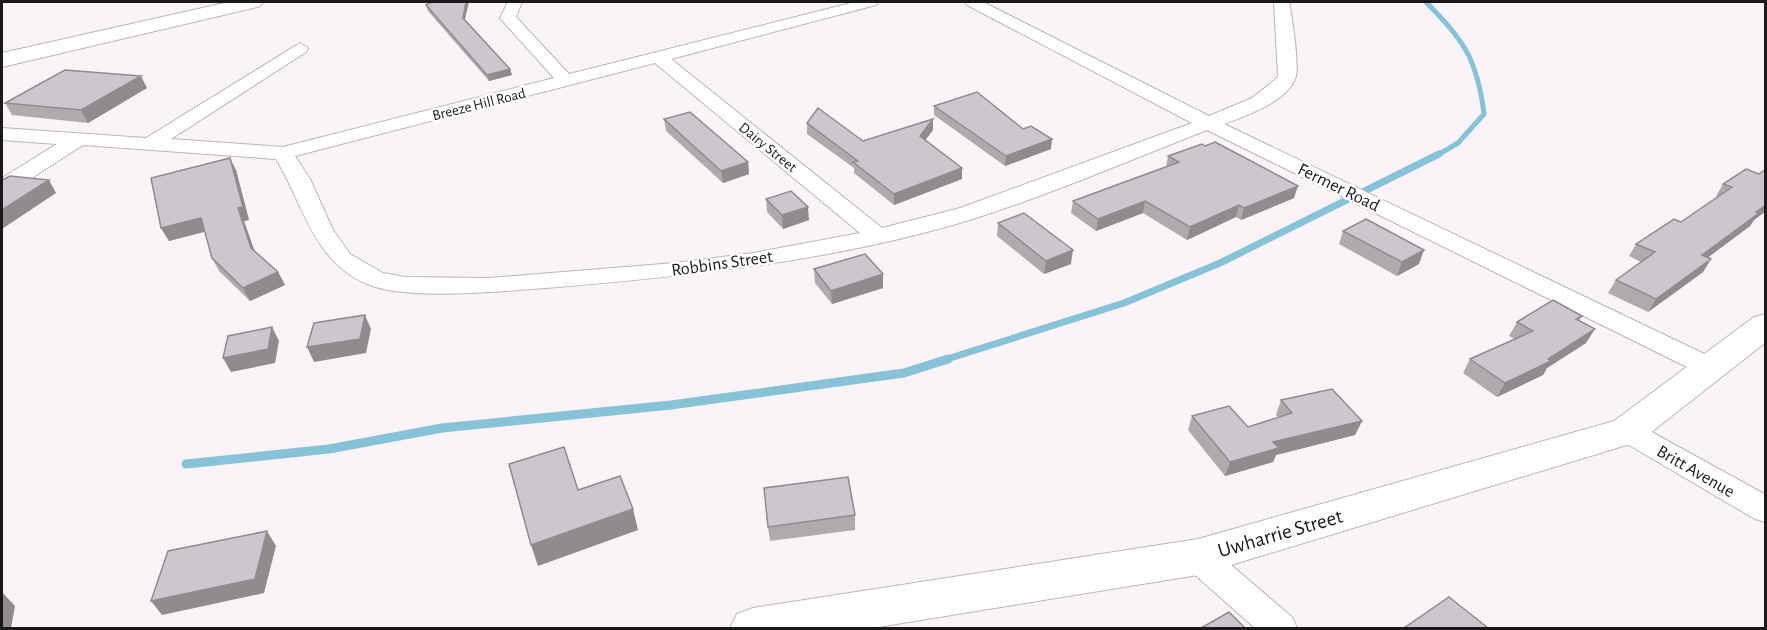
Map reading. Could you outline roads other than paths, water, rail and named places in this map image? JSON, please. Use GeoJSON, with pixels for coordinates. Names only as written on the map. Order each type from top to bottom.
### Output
{"type":"FeatureCollection","features":[{"type":"Feature","properties":{"kind":"main road"},"geometry":{"type":"LineString","coordinates":[[2,50],[214,2]]}},
{"type":"Feature","properties":{"kind":"main road"},"geometry":{"type":"LineString","coordinates":[[2,60],[253,2]]}},
{"type":"Feature","properties":{"kind":"main road","name":"Uwharrie Street"},"geometry":{"type":"LineString","coordinates":[[753,628],[1198,557],[1627,431],[1766,325]]}},
{"type":"Feature","properties":{"kind":"street"},"geometry":{"type":"LineString","coordinates":[[515,2],[508,18],[567,81]]}},
{"type":"Feature","properties":{"kind":"street","name":"Breeze Hill Road"},"geometry":{"type":"LineString","coordinates":[[2,134],[284,153],[871,2]]}},
{"type":"Feature","properties":{"kind":"street","name":"Fermer Road"},"geometry":{"type":"LineString","coordinates":[[972,2],[1209,124],[1709,367]]}},
{"type":"Feature","properties":{"kind":"street","name":"Robbins Street"},"geometry":{"type":"LineString","coordinates":[[284,153],[299,179],[322,230],[342,259],[376,279],[405,284],[488,285],[675,270],[753,260],[878,236],[968,213],[1246,109],[1282,86],[1287,76],[1288,64],[1282,2]]}},
{"type":"Feature","properties":{"kind":"street"},"geometry":{"type":"LineString","coordinates":[[150,144],[300,48]]}},
{"type":"Feature","properties":{"kind":"street","name":"Dairy Street"},"geometry":{"type":"LineString","coordinates":[[658,57],[878,236]]}},
{"type":"Feature","properties":{"kind":"street"},"geometry":{"type":"LineString","coordinates":[[2,187],[79,139]]}},
{"type":"Feature","properties":{"kind":"street","name":"Britt Avenue"},"geometry":{"type":"LineString","coordinates":[[1627,431],[1766,510]]}},
{"type":"Feature","properties":{"kind":"street"},"geometry":{"type":"LineString","coordinates":[[1198,557],[1279,628]]}},
{"type":"Feature","properties":{"kind":"waterway"},"geometry":{"type":"LineString","coordinates":[[1426,2],[1450,28],[1467,52],[1477,78],[1484,114],[1458,143],[1436,156]]}},
{"type":"Feature","properties":{"kind":"waterway"},"geometry":{"type":"LineString","coordinates":[[944,360],[1124,303],[1220,263],[1439,154]]}},
{"type":"Feature","properties":{"kind":"waterway"},"geometry":{"type":"LineString","coordinates":[[186,464],[329,449],[442,428],[671,405],[904,373],[948,359]]}}]}
